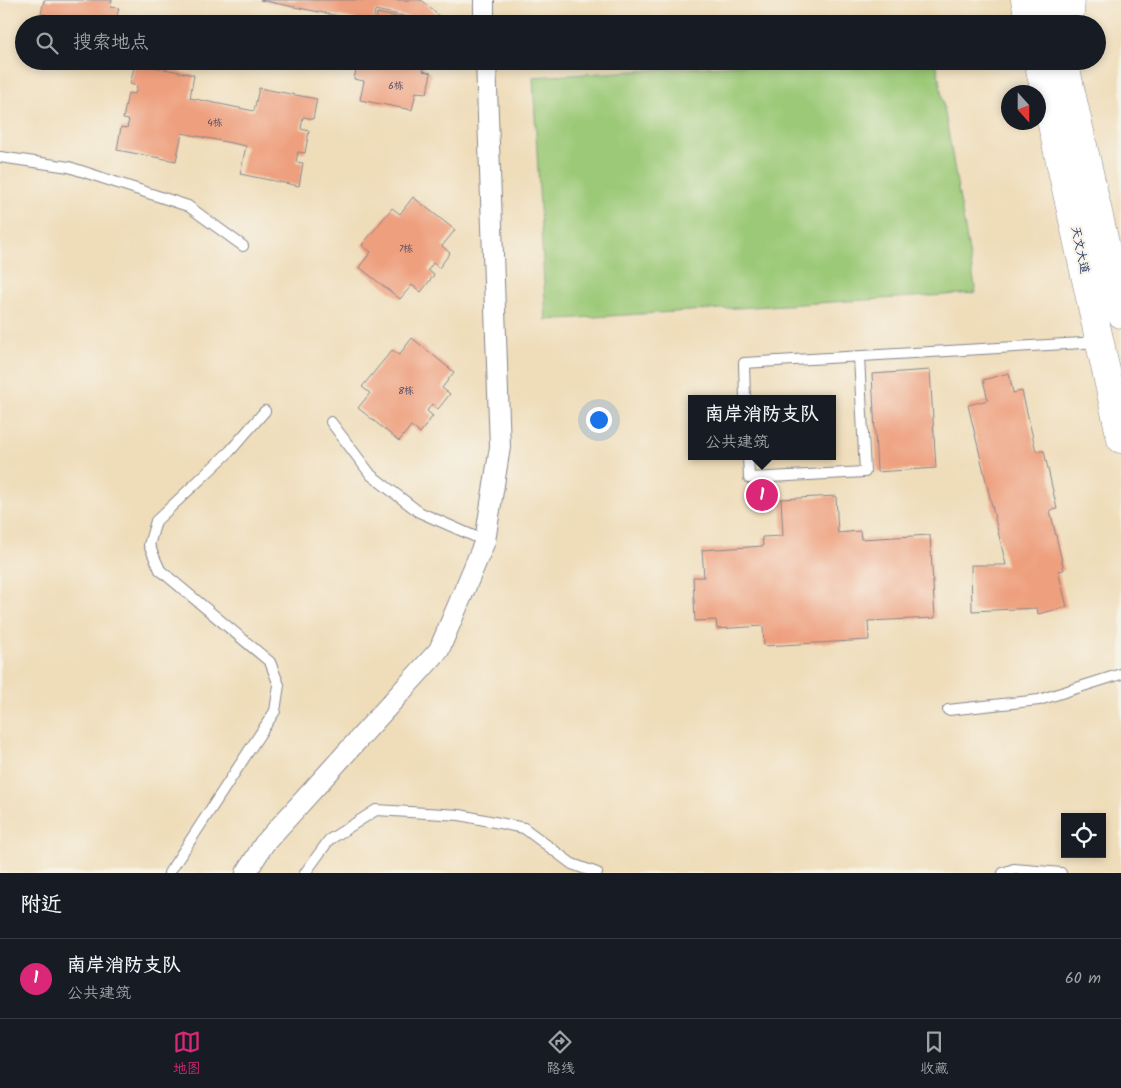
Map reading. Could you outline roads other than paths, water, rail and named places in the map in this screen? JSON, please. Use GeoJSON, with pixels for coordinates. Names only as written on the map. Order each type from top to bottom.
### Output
{"type":"FeatureCollection","features":[{"type":"Feature","properties":{"kind":"main road"},"geometry":{"type":"LineString","coordinates":[[1024,0],[1028,15]]}},
{"type":"Feature","properties":{"kind":"main road"},"geometry":{"type":"LineString","coordinates":[[1050,0],[1054,15]]}},
{"type":"Feature","properties":{"kind":"main road"},"geometry":{"type":"LineString","coordinates":[[1070,15],[1071,0]]}},
{"type":"Feature","properties":{"kind":"main road","name":"天文大道"},"geometry":{"type":"LineString","coordinates":[[1040,70],[1121,439]]}},
{"type":"Feature","properties":{"kind":"main road","name":"天文大道"},"geometry":{"type":"LineString","coordinates":[[1067,70],[1121,314]]}},
{"type":"Feature","properties":{"kind":"street"},"geometry":{"type":"LineString","coordinates":[[484,0],[484,15]]}},
{"type":"Feature","properties":{"kind":"street"},"geometry":{"type":"LineString","coordinates":[[246,873],[264,844],[438,650],[485,541],[500,447],[486,70]]}},
{"type":"Feature","properties":{"kind":"lane"},"geometry":{"type":"LineString","coordinates":[[0,157],[69,167],[188,206],[243,246]]}},
{"type":"Feature","properties":{"kind":"lane"},"geometry":{"type":"LineString","coordinates":[[745,395],[744,363],[1100,342]]}},
{"type":"Feature","properties":{"kind":"lane"},"geometry":{"type":"LineString","coordinates":[[748,460],[749,478],[865,472],[859,356]]}},
{"type":"Feature","properties":{"kind":"lane"},"geometry":{"type":"LineString","coordinates":[[169,873],[275,711],[278,684],[270,662],[160,570],[149,545],[156,521],[230,450],[265,411]]}},
{"type":"Feature","properties":{"kind":"lane"},"geometry":{"type":"LineString","coordinates":[[331,422],[371,475],[419,512],[485,541]]}},
{"type":"Feature","properties":{"kind":"lane"},"geometry":{"type":"LineString","coordinates":[[948,710],[1039,700],[1121,674]]}},
{"type":"Feature","properties":{"kind":"lane"},"geometry":{"type":"LineString","coordinates":[[305,873],[329,840],[376,810],[460,815],[524,828],[572,864],[597,873]]}},
{"type":"Feature","properties":{"kind":"lane"},"geometry":{"type":"LineString","coordinates":[[1002,873],[1014,870],[1061,873]]}},
{"type":"Feature","properties":{"kind":"place","name":"南岸消防支队"},"geometry":{"type":"Point","coordinates":[762,495]}}]}
